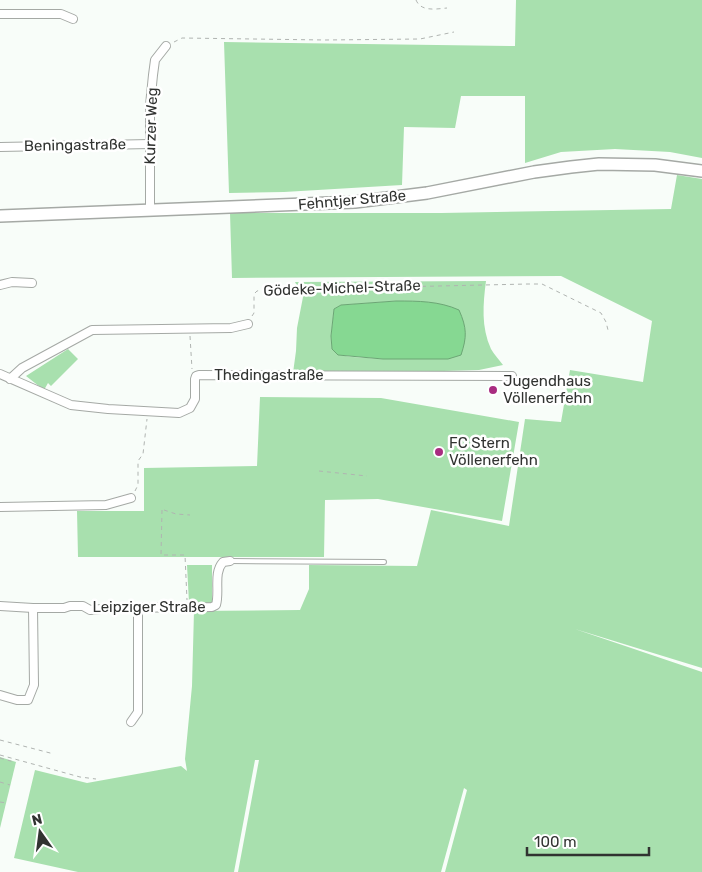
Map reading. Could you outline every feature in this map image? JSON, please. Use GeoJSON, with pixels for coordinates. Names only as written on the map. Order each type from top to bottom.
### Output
{"type":"FeatureCollection","features":[{"type":"Feature","properties":{"kind":"street"},"geometry":{"type":"LineString","coordinates":[[0,14],[61,14],[73,19]]}},
{"type":"Feature","properties":{"kind":"street","name":"Kurzer Weg"},"geometry":{"type":"LineString","coordinates":[[150,210],[150,105],[155,60],[166,46]]}},
{"type":"Feature","properties":{"kind":"street","name":"Beningastraße"},"geometry":{"type":"LineString","coordinates":[[0,147],[150,144]]}},
{"type":"Feature","properties":{"kind":"street","name":"Fehntjer Straße"},"geometry":{"type":"LineString","coordinates":[[0,216],[363,202],[427,193],[534,172],[599,164],[655,165],[702,170]]}},
{"type":"Feature","properties":{"kind":"street"},"geometry":{"type":"LineString","coordinates":[[0,285],[12,282],[32,282]]}},
{"type":"Feature","properties":{"kind":"street"},"geometry":{"type":"LineString","coordinates":[[10,379],[22,368],[92,330],[231,328],[248,324]]}},
{"type":"Feature","properties":{"kind":"street","name":"Thedingastraße"},"geometry":{"type":"LineString","coordinates":[[0,374],[71,405],[179,413],[190,408],[195,399],[196,376],[202,375],[512,376]]}},
{"type":"Feature","properties":{"kind":"street"},"geometry":{"type":"LineString","coordinates":[[0,507],[106,505],[131,498]]}},
{"type":"Feature","properties":{"kind":"street","name":"Leipziger Straße"},"geometry":{"type":"LineString","coordinates":[[0,606],[64,608],[83,606],[90,610],[212,607],[216,605],[218,598],[218,570],[223,562],[230,561]]}},
{"type":"Feature","properties":{"kind":"street"},"geometry":{"type":"LineString","coordinates":[[0,695],[17,700],[28,700],[34,685],[33,608]]}},
{"type":"Feature","properties":{"kind":"street"},"geometry":{"type":"LineString","coordinates":[[131,722],[138,712],[138,609]]}},
{"type":"Feature","properties":{"kind":"lane"},"geometry":{"type":"LineString","coordinates":[[230,561],[384,562]]}},
{"type":"Feature","properties":{"kind":"path"},"geometry":{"type":"LineString","coordinates":[[416,0],[418,4],[426,8],[447,8]]}},
{"type":"Feature","properties":{"kind":"path"},"geometry":{"type":"LineString","coordinates":[[166,46],[182,38],[420,39],[454,32]]}},
{"type":"Feature","properties":{"kind":"path","name":"Gödeke-Michel-Straße"},"geometry":{"type":"LineString","coordinates":[[248,324],[254,313],[254,294],[256,291],[261,290],[542,284],[601,313],[608,330]]}},
{"type":"Feature","properties":{"kind":"path"},"geometry":{"type":"LineString","coordinates":[[189,328],[193,372],[196,376]]}},
{"type":"Feature","properties":{"kind":"path"},"geometry":{"type":"LineString","coordinates":[[131,498],[138,485],[138,461],[143,454],[148,411]]}},
{"type":"Feature","properties":{"kind":"path"},"geometry":{"type":"LineString","coordinates":[[319,472],[367,476]]}},
{"type":"Feature","properties":{"kind":"path"},"geometry":{"type":"LineString","coordinates":[[188,608],[185,555],[161,554],[163,510],[176,514],[190,515]]}},
{"type":"Feature","properties":{"kind":"path"},"geometry":{"type":"LineString","coordinates":[[0,740],[54,754]]}},
{"type":"Feature","properties":{"kind":"path"},"geometry":{"type":"LineString","coordinates":[[0,755],[80,777],[96,779]]}},
{"type":"Feature","properties":{"kind":"path"},"geometry":{"type":"LineString","coordinates":[[0,758],[14,762]]}},
{"type":"Feature","properties":{"kind":"path"},"geometry":{"type":"LineString","coordinates":[[0,782],[10,785]]}},
{"type":"Feature","properties":{"kind":"path"},"geometry":{"type":"LineString","coordinates":[[0,802],[7,803]]}},
{"type":"Feature","properties":{"kind":"shaded area"},"geometry":{"type":"Polygon","coordinates":[[[516,0],[702,0],[702,158],[670,152],[615,149],[561,152],[525,163],[525,96],[461,96],[455,128],[404,127],[402,185],[284,192],[229,193],[224,42],[515,46],[516,0]]]}},
{"type":"Feature","properties":{"kind":"shaded area"},"geometry":{"type":"Polygon","coordinates":[[[677,175],[702,179],[702,668],[575,629],[702,672],[702,872],[445,872],[467,790],[464,788],[441,872],[238,872],[259,760],[255,760],[234,872],[78,872],[14,858],[35,770],[87,783],[181,766],[187,771],[185,759],[192,686],[194,611],[300,610],[309,589],[309,565],[417,566],[431,510],[509,526],[525,419],[561,422],[570,370],[643,382],[652,321],[561,276],[232,278],[230,213],[441,213],[671,209],[677,175]]]}},
{"type":"Feature","properties":{"kind":"shaded area"},"geometry":{"type":"Polygon","coordinates":[[[486,281],[484,324],[491,349],[503,365],[479,370],[293,373],[297,328],[303,297],[295,282],[486,281]],[[396,301],[341,305],[334,309],[331,336],[332,349],[338,355],[383,359],[448,359],[396,301]]]}},
{"type":"Feature","properties":{"kind":"shaded area"},"geometry":{"type":"Polygon","coordinates":[[[396,301],[436,303],[459,310],[464,322],[465,332],[461,355],[448,359],[383,359],[338,355],[332,349],[331,336],[334,309],[341,305],[396,301]]]}},
{"type":"Feature","properties":{"kind":"shaded area"},"geometry":{"type":"Polygon","coordinates":[[[68,349],[78,359],[51,386],[48,383],[44,390],[26,376],[68,349]]]}},
{"type":"Feature","properties":{"kind":"shaded area"},"geometry":{"type":"Polygon","coordinates":[[[260,397],[381,398],[519,422],[502,521],[378,499],[325,500],[324,557],[78,557],[77,511],[144,511],[144,468],[257,466],[260,397]]]}},
{"type":"Feature","properties":{"kind":"shaded area"},"geometry":{"type":"Polygon","coordinates":[[[187,565],[212,565],[212,604],[189,603],[187,565]]]}},
{"type":"Feature","properties":{"kind":"shaded area"},"geometry":{"type":"Polygon","coordinates":[[[0,757],[16,762],[0,828],[0,757]]]}},
{"type":"Feature","properties":{"kind":"place","name":"Jugendhaus Völlenerfehn"},"geometry":{"type":"Point","coordinates":[493,390]}},
{"type":"Feature","properties":{"kind":"place","name":"FC Stern Völlenerfehn"},"geometry":{"type":"Point","coordinates":[439,452]}}]}
